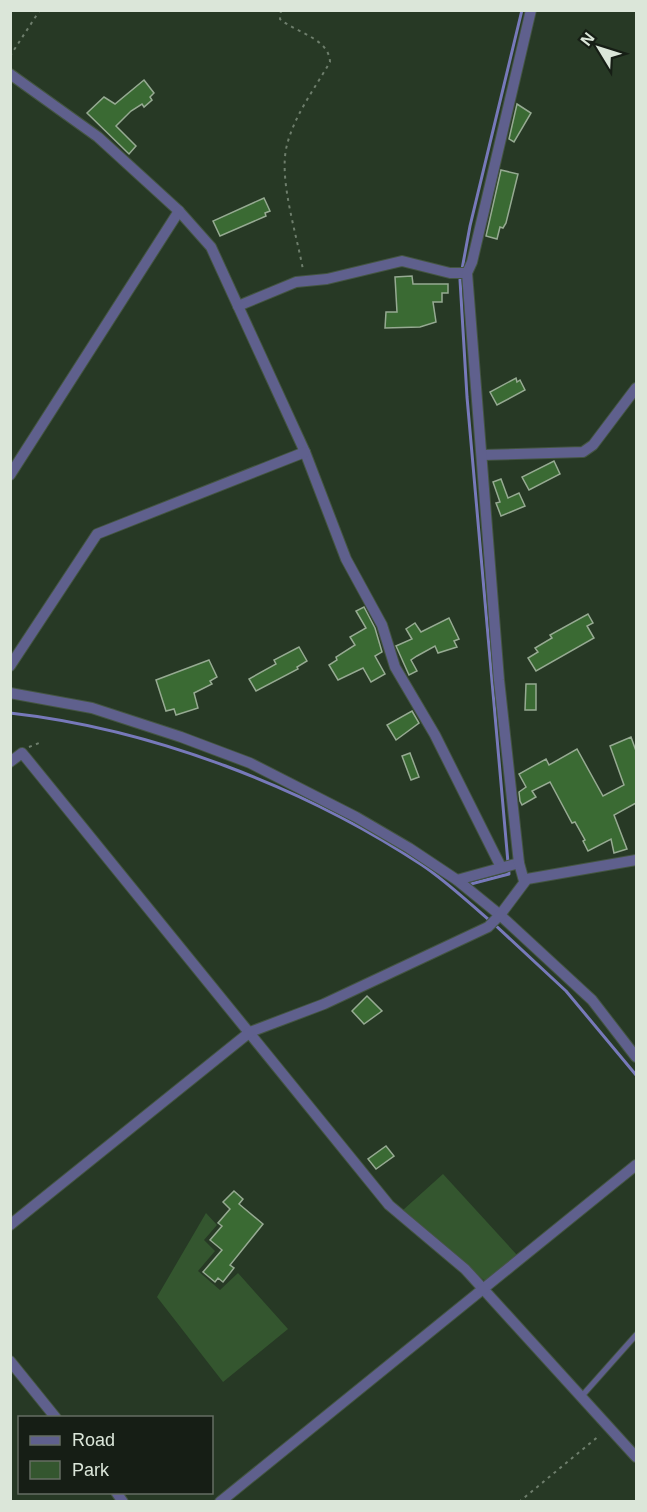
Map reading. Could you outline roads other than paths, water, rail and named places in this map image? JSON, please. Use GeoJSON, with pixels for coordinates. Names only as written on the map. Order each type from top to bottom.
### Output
{"type":"FeatureCollection","features":[{"type":"Feature","properties":{"kind":"street"},"geometry":{"type":"LineString","coordinates":[[524,881],[519,863],[499,680],[467,273],[472,262],[531,10]]}},
{"type":"Feature","properties":{"kind":"street"},"geometry":{"type":"LineString","coordinates":[[10,74],[98,137],[179,211],[211,247],[306,452],[346,559],[382,625],[395,667],[435,735],[501,867]]}},
{"type":"Feature","properties":{"kind":"street"},"geometry":{"type":"LineString","coordinates":[[10,475],[179,211]]}},
{"type":"Feature","properties":{"kind":"street"},"geometry":{"type":"LineString","coordinates":[[238,306],[296,282],[327,279],[402,261],[450,273],[467,273]]}},
{"type":"Feature","properties":{"kind":"street"},"geometry":{"type":"LineString","coordinates":[[482,455],[583,452],[593,445],[636,388]]}},
{"type":"Feature","properties":{"kind":"street"},"geometry":{"type":"LineString","coordinates":[[10,666],[93,538],[100,531],[306,452]]}},
{"type":"Feature","properties":{"kind":"street"},"geometry":{"type":"LineString","coordinates":[[10,693],[93,708],[250,763],[335,805],[409,848],[457,880],[495,920],[592,1000],[636,1057]]}},
{"type":"Feature","properties":{"kind":"street"},"geometry":{"type":"LineString","coordinates":[[10,762],[22,753],[390,1205],[450,1255],[636,1457]]}},
{"type":"Feature","properties":{"kind":"street"},"geometry":{"type":"LineString","coordinates":[[10,1225],[250,1032],[324,1004],[495,920],[524,881],[636,860]]}},
{"type":"Feature","properties":{"kind":"street"},"geometry":{"type":"LineString","coordinates":[[457,880],[519,863]]}},
{"type":"Feature","properties":{"kind":"street"},"geometry":{"type":"LineString","coordinates":[[220,1502],[636,1166]]}},
{"type":"Feature","properties":{"kind":"street"},"geometry":{"type":"LineString","coordinates":[[10,1361],[54,1416]]}},
{"type":"Feature","properties":{"kind":"lane"},"geometry":{"type":"LineString","coordinates":[[581,1397],[636,1335]]}},
{"type":"Feature","properties":{"kind":"waterway"},"geometry":{"type":"LineString","coordinates":[[467,885],[509,874],[467,397],[460,280],[470,226],[522,10]]}},
{"type":"Feature","properties":{"kind":"waterway"},"geometry":{"type":"LineString","coordinates":[[10,713],[64,721],[118,733],[172,748],[277,787],[328,811],[422,865],[489,920]]}},
{"type":"Feature","properties":{"kind":"waterway"},"geometry":{"type":"LineString","coordinates":[[494,924],[566,991],[636,1075]]}}]}
